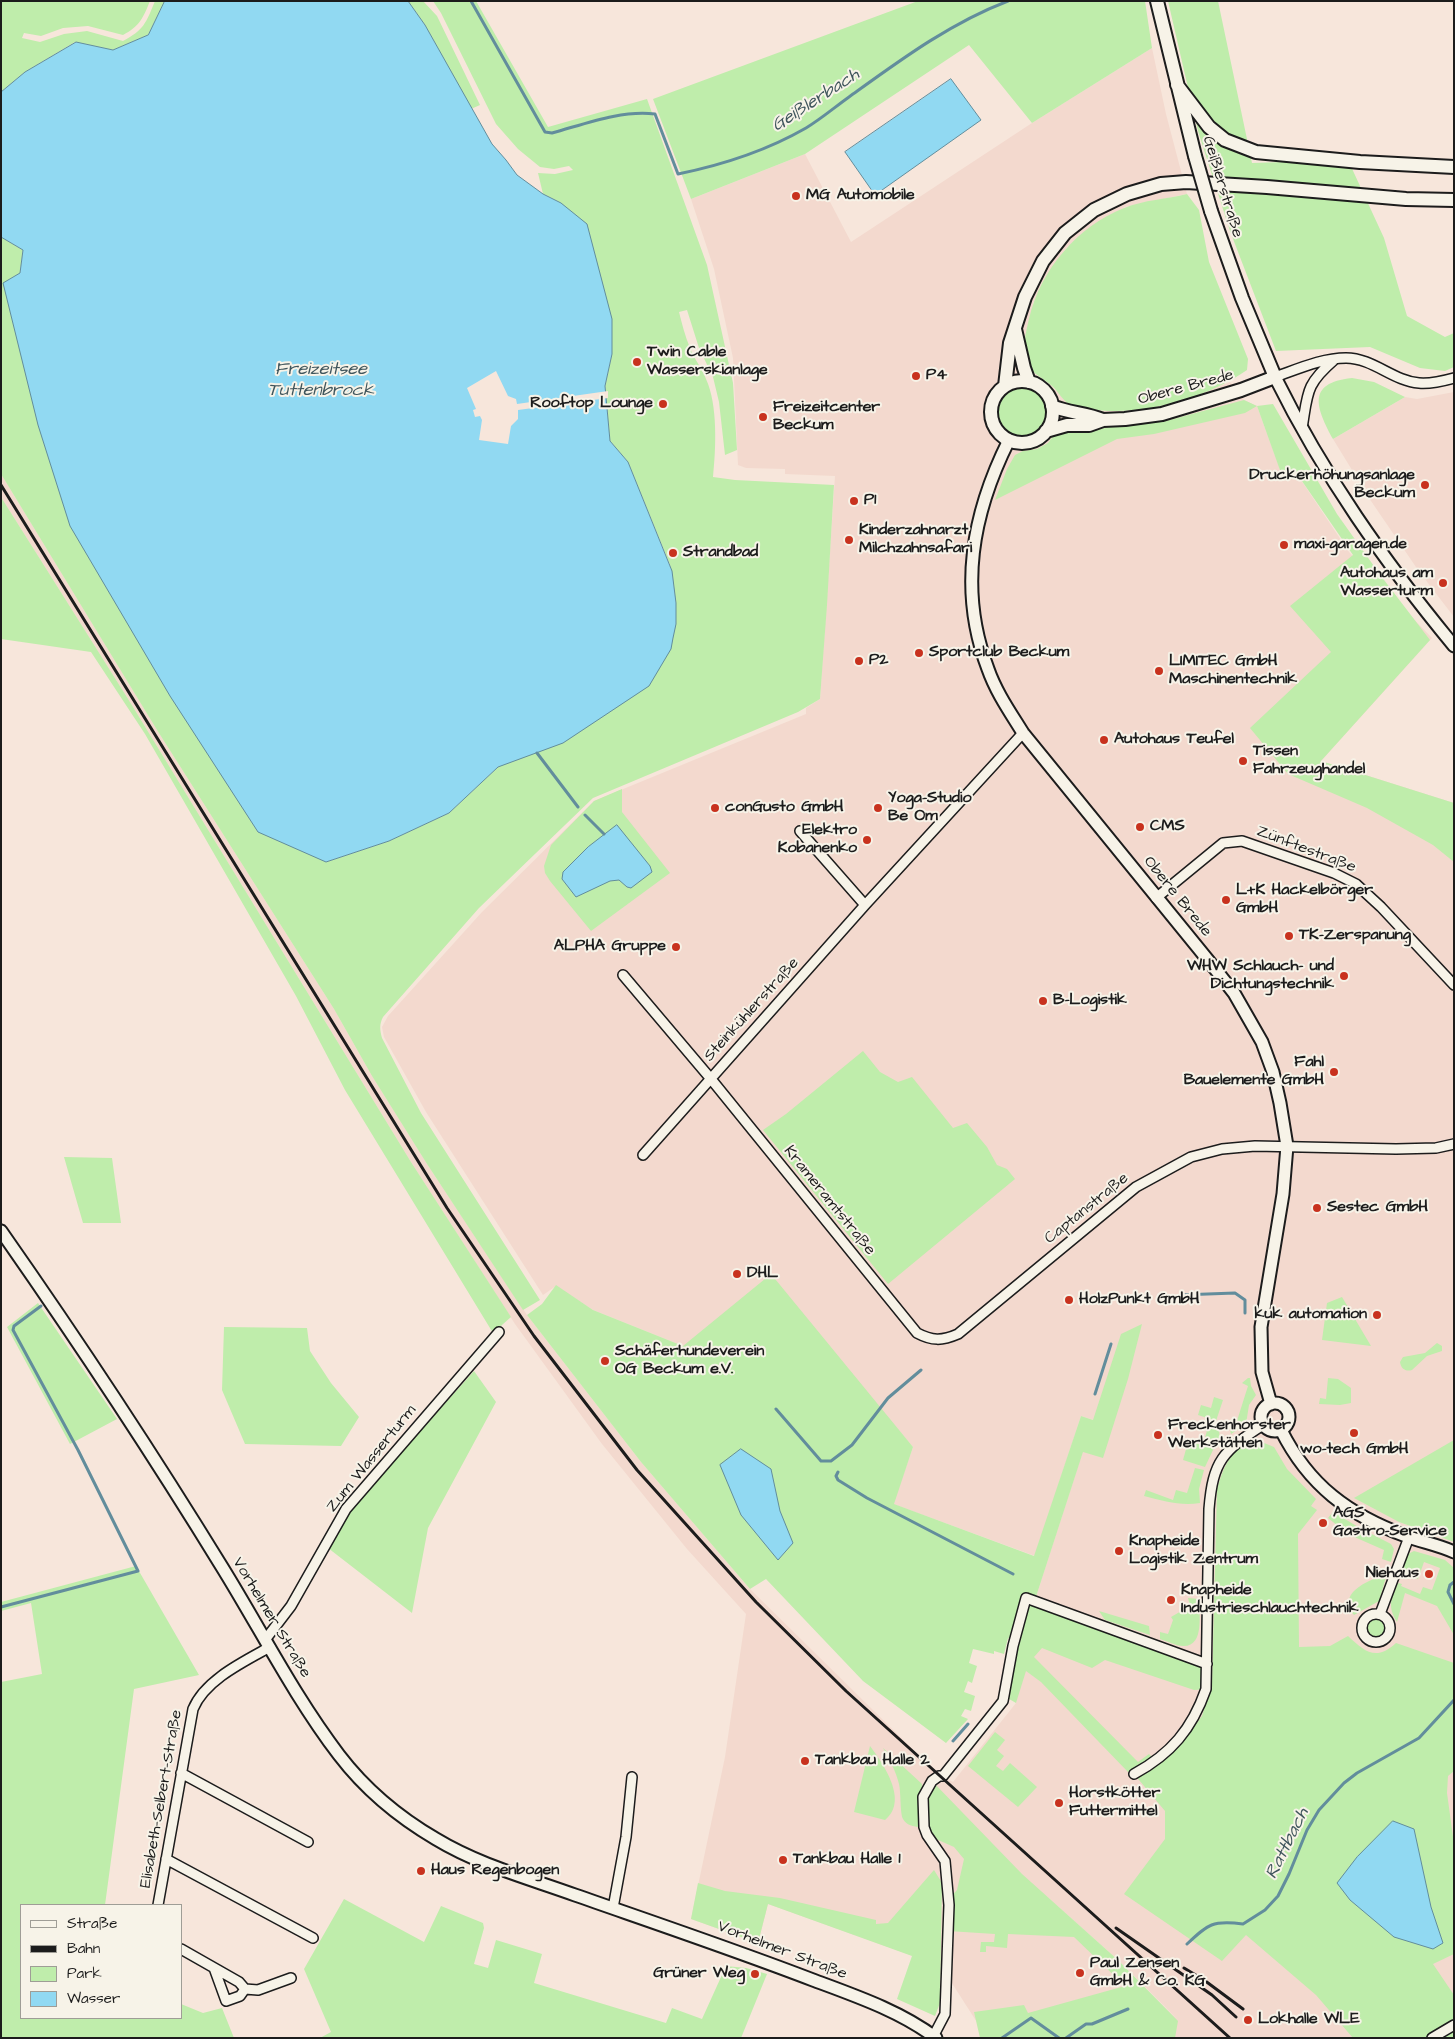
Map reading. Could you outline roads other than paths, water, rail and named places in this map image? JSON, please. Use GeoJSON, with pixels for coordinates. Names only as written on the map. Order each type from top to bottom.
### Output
{"type":"FeatureCollection","features":[{"type":"Feature","properties":{"kind":"main road","name":"Geißlerstraße"},"geometry":{"type":"LineString","coordinates":[[1157,1],[1194,156],[1211,210],[1242,298],[1276,377]]}},
{"type":"Feature","properties":{"kind":"main road"},"geometry":{"type":"LineString","coordinates":[[1176,85],[1209,127],[1225,140],[1256,152],[1360,162],[1454,167]]}},
{"type":"Feature","properties":{"kind":"main road"},"geometry":{"type":"LineString","coordinates":[[1005,386],[1010,343],[1024,297],[1043,261],[1066,233],[1094,210],[1127,194],[1161,184],[1186,182],[1267,186],[1406,199],[1454,200]]}},
{"type":"Feature","properties":{"kind":"main road"},"geometry":{"type":"LineString","coordinates":[[1015,329],[1029,382]]}},
{"type":"Feature","properties":{"kind":"main road","name":"Obere Brede"},"geometry":{"type":"LineString","coordinates":[[1046,432],[1067,426],[1089,425],[1102,420],[1162,414],[1241,390],[1276,377]]}},
{"type":"Feature","properties":{"kind":"main road"},"geometry":{"type":"LineString","coordinates":[[1013,382],[1029,382],[1045,391],[1052,406],[1051,424],[1046,432],[1033,441],[1017,443],[1008,440],[996,430],[991,414],[994,398],[1005,386],[1013,382]]}},
{"type":"Feature","properties":{"kind":"main road","name":"Obere Brede"},"geometry":{"type":"LineString","coordinates":[[1052,406],[1063,410],[1088,414],[1102,420]]}},
{"type":"Feature","properties":{"kind":"street"},"geometry":{"type":"LineString","coordinates":[[1454,378],[1444,381],[1420,383],[1407,380],[1374,364],[1348,358],[1315,363],[1276,377],[1302,428],[1338,491],[1383,557],[1454,646]]}},
{"type":"Feature","properties":{"kind":"street"},"geometry":{"type":"LineString","coordinates":[[1302,428],[1308,389],[1320,372],[1334,360]]}},
{"type":"Feature","properties":{"kind":"street","name":"Obere Brede"},"geometry":{"type":"LineString","coordinates":[[1008,440],[988,486],[978,522],[971,562],[971,588],[976,629],[988,671],[1000,696],[1023,733],[1234,993],[1262,1042],[1272,1072],[1282,1111],[1287,1146],[1283,1194],[1261,1327],[1262,1372],[1271,1404]]}},
{"type":"Feature","properties":{"kind":"street","name":"Steinkühlerstraße"},"geometry":{"type":"LineString","coordinates":[[623,975],[711,1079],[865,905],[1023,733]]}},
{"type":"Feature","properties":{"kind":"street"},"geometry":{"type":"LineString","coordinates":[[800,831],[865,905]]}},
{"type":"Feature","properties":{"kind":"street","name":"Zünftestraße"},"geometry":{"type":"LineString","coordinates":[[1156,898],[1223,843],[1242,841],[1334,873],[1356,884],[1390,916],[1454,985]]}},
{"type":"Feature","properties":{"kind":"street"},"geometry":{"type":"LineString","coordinates":[[643,1156],[711,1079]]}},
{"type":"Feature","properties":{"kind":"street","name":"Krameramtstraße"},"geometry":{"type":"LineString","coordinates":[[711,1079],[917,1333],[927,1338]]}},
{"type":"Feature","properties":{"kind":"street"},"geometry":{"type":"LineString","coordinates":[[1287,1146],[1396,1149],[1436,1148],[1454,1144]]}},
{"type":"Feature","properties":{"kind":"street","name":"Captanstraße"},"geometry":{"type":"LineString","coordinates":[[927,1338],[947,1339],[958,1334],[1136,1187],[1191,1157],[1222,1149],[1287,1146]]}},
{"type":"Feature","properties":{"kind":"street","name":"Vorhelmer Straße"},"geometry":{"type":"LineString","coordinates":[[1,1231],[123,1411],[217,1560],[300,1697],[340,1756],[367,1786],[400,1816],[439,1841],[488,1864],[759,1959],[888,2009],[935,2037],[945,2014],[950,1905],[945,1861],[927,1835],[924,1827],[923,1797],[932,1781],[938,1776],[943,1776],[1003,1701],[1012,1646],[1026,1598],[1207,1664]]}},
{"type":"Feature","properties":{"kind":"street","name":"Zum Wasserturm"},"geometry":{"type":"LineString","coordinates":[[267,1643],[291,1606],[346,1509],[499,1332]]}},
{"type":"Feature","properties":{"kind":"street"},"geometry":{"type":"LineString","coordinates":[[1271,1404],[1280,1404],[1289,1413],[1288,1424],[1281,1430],[1269,1430],[1263,1425],[1262,1412],[1271,1404]]}},
{"type":"Feature","properties":{"kind":"street"},"geometry":{"type":"LineString","coordinates":[[1134,1774],[1156,1762],[1187,1729],[1198,1710],[1206,1689],[1211,1483],[1223,1458],[1233,1445],[1263,1425]]}},
{"type":"Feature","properties":{"kind":"street"},"geometry":{"type":"LineString","coordinates":[[1281,1430],[1288,1445],[1308,1474],[1337,1502],[1380,1526],[1454,1552]]}},
{"type":"Feature","properties":{"kind":"street"},"geometry":{"type":"LineString","coordinates":[[1380,1614],[1409,1537]]}},
{"type":"Feature","properties":{"kind":"street","name":"Elisabeth-Selbert-Straße"},"geometry":{"type":"LineString","coordinates":[[158,1904],[193,1709],[197,1699],[225,1674],[267,1643]]}},
{"type":"Feature","properties":{"kind":"street"},"geometry":{"type":"LineString","coordinates":[[181,1773],[308,1842]]}},
{"type":"Feature","properties":{"kind":"street"},"geometry":{"type":"LineString","coordinates":[[613,1908],[626,1837],[632,1777]]}},
{"type":"Feature","properties":{"kind":"street"},"geometry":{"type":"LineString","coordinates":[[166,1859],[313,1938]]}},
{"type":"Feature","properties":{"kind":"street"},"geometry":{"type":"LineString","coordinates":[[182,1950],[239,1982],[245,1989],[258,1990],[291,1978]]}},
{"type":"Feature","properties":{"kind":"street"},"geometry":{"type":"LineString","coordinates":[[214,1968],[226,2001],[240,1996],[245,1989]]}},
{"type":"Feature","properties":{"kind":"street"},"geometry":{"type":"LineString","coordinates":[[1432,2038],[1454,2025]]}},
{"type":"Feature","properties":{"kind":"water","name":"Freizeitsee Tuttenbrock"},"geometry":{"type":"Polygon","coordinates":[[[165,1],[408,1],[425,25],[492,144],[517,175],[543,194],[561,203],[587,224],[612,319],[612,354],[605,386],[610,441],[628,462],[672,571],[676,603],[676,624],[671,649],[649,686],[563,743],[498,767],[449,813],[389,841],[326,862],[258,832],[170,696],[70,526],[38,425],[3,283],[20,273],[23,250],[1,237],[1,92],[25,72],[76,42],[113,50],[148,35],[165,1]]]}},
{"type":"Feature","properties":{"kind":"water"},"geometry":{"type":"Polygon","coordinates":[[[951,79],[981,120],[875,195],[845,152],[951,79]]]}},
{"type":"Feature","properties":{"kind":"water"},"geometry":{"type":"Polygon","coordinates":[[[617,825],[650,866],[652,872],[631,888],[619,880],[610,881],[576,897],[562,879],[563,872],[588,847],[617,825]]]}},
{"type":"Feature","properties":{"kind":"water"},"geometry":{"type":"Polygon","coordinates":[[[741,1449],[771,1469],[780,1511],[793,1543],[778,1560],[741,1515],[720,1465],[741,1449]]]}},
{"type":"Feature","properties":{"kind":"water"},"geometry":{"type":"Polygon","coordinates":[[[1393,1821],[1414,1829],[1431,1907],[1443,1943],[1433,1949],[1394,1937],[1350,1900],[1337,1883],[1357,1857],[1393,1821]]]}},
{"type":"Feature","properties":{"kind":"waterway","name":"Geißlerbach"},"geometry":{"type":"LineString","coordinates":[[471,1],[545,132],[552,133],[616,116],[642,113],[655,114],[678,174],[744,156],[791,136],[817,121],[887,70],[945,32],[1008,1]]}},
{"type":"Feature","properties":{"kind":"waterway"},"geometry":{"type":"LineString","coordinates":[[537,753],[578,807]]}},
{"type":"Feature","properties":{"kind":"waterway"},"geometry":{"type":"LineString","coordinates":[[585,815],[604,834]]}},
{"type":"Feature","properties":{"kind":"waterway"},"geometry":{"type":"LineString","coordinates":[[1177,1301],[1180,1295],[1235,1293],[1245,1300],[1245,1313]]}},
{"type":"Feature","properties":{"kind":"waterway"},"geometry":{"type":"LineString","coordinates":[[1,1607],[138,1571],[78,1450],[13,1330],[14,1326],[41,1306]]}},
{"type":"Feature","properties":{"kind":"waterway"},"geometry":{"type":"LineString","coordinates":[[1095,1394],[1111,1344]]}},
{"type":"Feature","properties":{"kind":"waterway"},"geometry":{"type":"LineString","coordinates":[[776,1409],[821,1461],[831,1461],[852,1445],[888,1398],[921,1370]]}},
{"type":"Feature","properties":{"kind":"waterway"},"geometry":{"type":"LineString","coordinates":[[838,1472],[836,1476],[838,1480],[867,1498],[1013,1574]]}},
{"type":"Feature","properties":{"kind":"waterway","name":"Rattbach"},"geometry":{"type":"LineString","coordinates":[[1454,1582],[1450,1585],[1448,1592],[1454,1604]]}},
{"type":"Feature","properties":{"kind":"waterway","name":"Rattbach"},"geometry":{"type":"LineString","coordinates":[[1187,1944],[1200,1932],[1212,1925],[1218,1923],[1243,1924],[1265,1910],[1278,1896],[1307,1830],[1319,1810],[1344,1783],[1357,1773],[1419,1738],[1454,1700]]}},
{"type":"Feature","properties":{"kind":"waterway"},"geometry":{"type":"LineString","coordinates":[[953,1741],[968,1724]]}},
{"type":"Feature","properties":{"kind":"waterway","name":"Rattbach"},"geometry":{"type":"LineString","coordinates":[[1066,2038],[1086,2024],[1092,2024],[1128,2009]]}},
{"type":"Feature","properties":{"kind":"waterway","name":"Rattbach"},"geometry":{"type":"LineString","coordinates":[[1002,2038],[1031,2018],[1059,2038]]}},
{"type":"Feature","properties":{"kind":"railway"},"geometry":{"type":"LineString","coordinates":[[1,485],[447,1208],[534,1336],[637,1470],[756,1602],[846,1691],[1230,2038]]}},
{"type":"Feature","properties":{"kind":"railway"},"geometry":{"type":"LineString","coordinates":[[1116,1928],[1212,1995],[1236,2017]]}},
{"type":"Feature","properties":{"kind":"railway"},"geometry":{"type":"LineString","coordinates":[[1184,1968],[1204,1980],[1243,2009]]}},
{"type":"Feature","properties":{"kind":"place","name":"MG Automobile"},"geometry":{"type":"Point","coordinates":[796,196]}},
{"type":"Feature","properties":{"kind":"place","name":"Twin Cable Wasserskianlage"},"geometry":{"type":"Point","coordinates":[637,362]}},
{"type":"Feature","properties":{"kind":"place","name":"P4"},"geometry":{"type":"Point","coordinates":[916,376]}},
{"type":"Feature","properties":{"kind":"place","name":"Rooftop Lounge"},"geometry":{"type":"Point","coordinates":[663,404]}},
{"type":"Feature","properties":{"kind":"place","name":"Freizeitcenter Beckum"},"geometry":{"type":"Point","coordinates":[763,417]}},
{"type":"Feature","properties":{"kind":"place","name":"Druckerhöhungsanlage Beckum"},"geometry":{"type":"Point","coordinates":[1425,485]}},
{"type":"Feature","properties":{"kind":"place","name":"P1"},"geometry":{"type":"Point","coordinates":[854,501]}},
{"type":"Feature","properties":{"kind":"place","name":"Kinderzahnarzt Milchzahnsafari"},"geometry":{"type":"Point","coordinates":[849,540]}},
{"type":"Feature","properties":{"kind":"place","name":"maxi-garagen.de"},"geometry":{"type":"Point","coordinates":[1284,545]}},
{"type":"Feature","properties":{"kind":"place","name":"Strandbad"},"geometry":{"type":"Point","coordinates":[673,553]}},
{"type":"Feature","properties":{"kind":"place","name":"Autohaus am Wasserturm"},"geometry":{"type":"Point","coordinates":[1443,583]}},
{"type":"Feature","properties":{"kind":"place","name":"Sportclub Beckum"},"geometry":{"type":"Point","coordinates":[919,653]}},
{"type":"Feature","properties":{"kind":"place","name":"P2"},"geometry":{"type":"Point","coordinates":[859,661]}},
{"type":"Feature","properties":{"kind":"place","name":"LIMITEC GmbH Maschinentechnik"},"geometry":{"type":"Point","coordinates":[1159,671]}},
{"type":"Feature","properties":{"kind":"place","name":"Autohaus Teufel"},"geometry":{"type":"Point","coordinates":[1104,740]}},
{"type":"Feature","properties":{"kind":"place","name":"Tissen Fahrzeughandel"},"geometry":{"type":"Point","coordinates":[1243,761]}},
{"type":"Feature","properties":{"kind":"place","name":"conGusto GmbH"},"geometry":{"type":"Point","coordinates":[715,808]}},
{"type":"Feature","properties":{"kind":"place","name":"Yoga-Studio Be Om"},"geometry":{"type":"Point","coordinates":[878,808]}},
{"type":"Feature","properties":{"kind":"place","name":"CMS"},"geometry":{"type":"Point","coordinates":[1140,827]}},
{"type":"Feature","properties":{"kind":"place","name":"Elektro Kobanenko"},"geometry":{"type":"Point","coordinates":[867,840]}},
{"type":"Feature","properties":{"kind":"place","name":"L+K Hackelbörger GmbH"},"geometry":{"type":"Point","coordinates":[1226,900]}},
{"type":"Feature","properties":{"kind":"place","name":"TK-Zerspanung"},"geometry":{"type":"Point","coordinates":[1289,936]}},
{"type":"Feature","properties":{"kind":"place","name":"ALPHA Gruppe"},"geometry":{"type":"Point","coordinates":[676,947]}},
{"type":"Feature","properties":{"kind":"place","name":"WHW Schlauch- und Dichtungstechnik"},"geometry":{"type":"Point","coordinates":[1344,976]}},
{"type":"Feature","properties":{"kind":"place","name":"B-Logistik"},"geometry":{"type":"Point","coordinates":[1043,1001]}},
{"type":"Feature","properties":{"kind":"place","name":"Fahl Bauelemente GmbH"},"geometry":{"type":"Point","coordinates":[1334,1072]}},
{"type":"Feature","properties":{"kind":"place","name":"Sestec GmbH"},"geometry":{"type":"Point","coordinates":[1317,1208]}},
{"type":"Feature","properties":{"kind":"place","name":"DHL"},"geometry":{"type":"Point","coordinates":[737,1274]}},
{"type":"Feature","properties":{"kind":"place","name":"HolzPunkt GmbH"},"geometry":{"type":"Point","coordinates":[1069,1300]}},
{"type":"Feature","properties":{"kind":"place","name":"kuk automation"},"geometry":{"type":"Point","coordinates":[1377,1315]}},
{"type":"Feature","properties":{"kind":"place","name":"Schäferhundeverein OG Beckum e.V."},"geometry":{"type":"Point","coordinates":[605,1361]}},
{"type":"Feature","properties":{"kind":"place","name":"wo-tech GmbH"},"geometry":{"type":"Point","coordinates":[1354,1433]}},
{"type":"Feature","properties":{"kind":"place","name":"Freckenhorster Werkstätten"},"geometry":{"type":"Point","coordinates":[1158,1435]}},
{"type":"Feature","properties":{"kind":"place","name":"AGS Gastro-Service"},"geometry":{"type":"Point","coordinates":[1323,1523]}},
{"type":"Feature","properties":{"kind":"place","name":"Knapheide Logistik Zentrum"},"geometry":{"type":"Point","coordinates":[1119,1551]}},
{"type":"Feature","properties":{"kind":"place","name":"Niehaus"},"geometry":{"type":"Point","coordinates":[1429,1574]}},
{"type":"Feature","properties":{"kind":"place","name":"Knapheide Industrieschlauchtechnik"},"geometry":{"type":"Point","coordinates":[1171,1600]}},
{"type":"Feature","properties":{"kind":"place","name":"Tankbau Halle 2"},"geometry":{"type":"Point","coordinates":[805,1761]}},
{"type":"Feature","properties":{"kind":"place","name":"Horstkötter Futtermittel"},"geometry":{"type":"Point","coordinates":[1059,1803]}},
{"type":"Feature","properties":{"kind":"place","name":"Tankbau Halle 1"},"geometry":{"type":"Point","coordinates":[783,1860]}},
{"type":"Feature","properties":{"kind":"place","name":"Haus Regenbogen"},"geometry":{"type":"Point","coordinates":[421,1871]}},
{"type":"Feature","properties":{"kind":"place","name":"Paul Zensen GmbH & Co. KG"},"geometry":{"type":"Point","coordinates":[1080,1973]}},
{"type":"Feature","properties":{"kind":"place","name":"Grüner Weg"},"geometry":{"type":"Point","coordinates":[755,1974]}},
{"type":"Feature","properties":{"kind":"place","name":"Lokhalle WLE"},"geometry":{"type":"Point","coordinates":[1248,2020]}}]}
